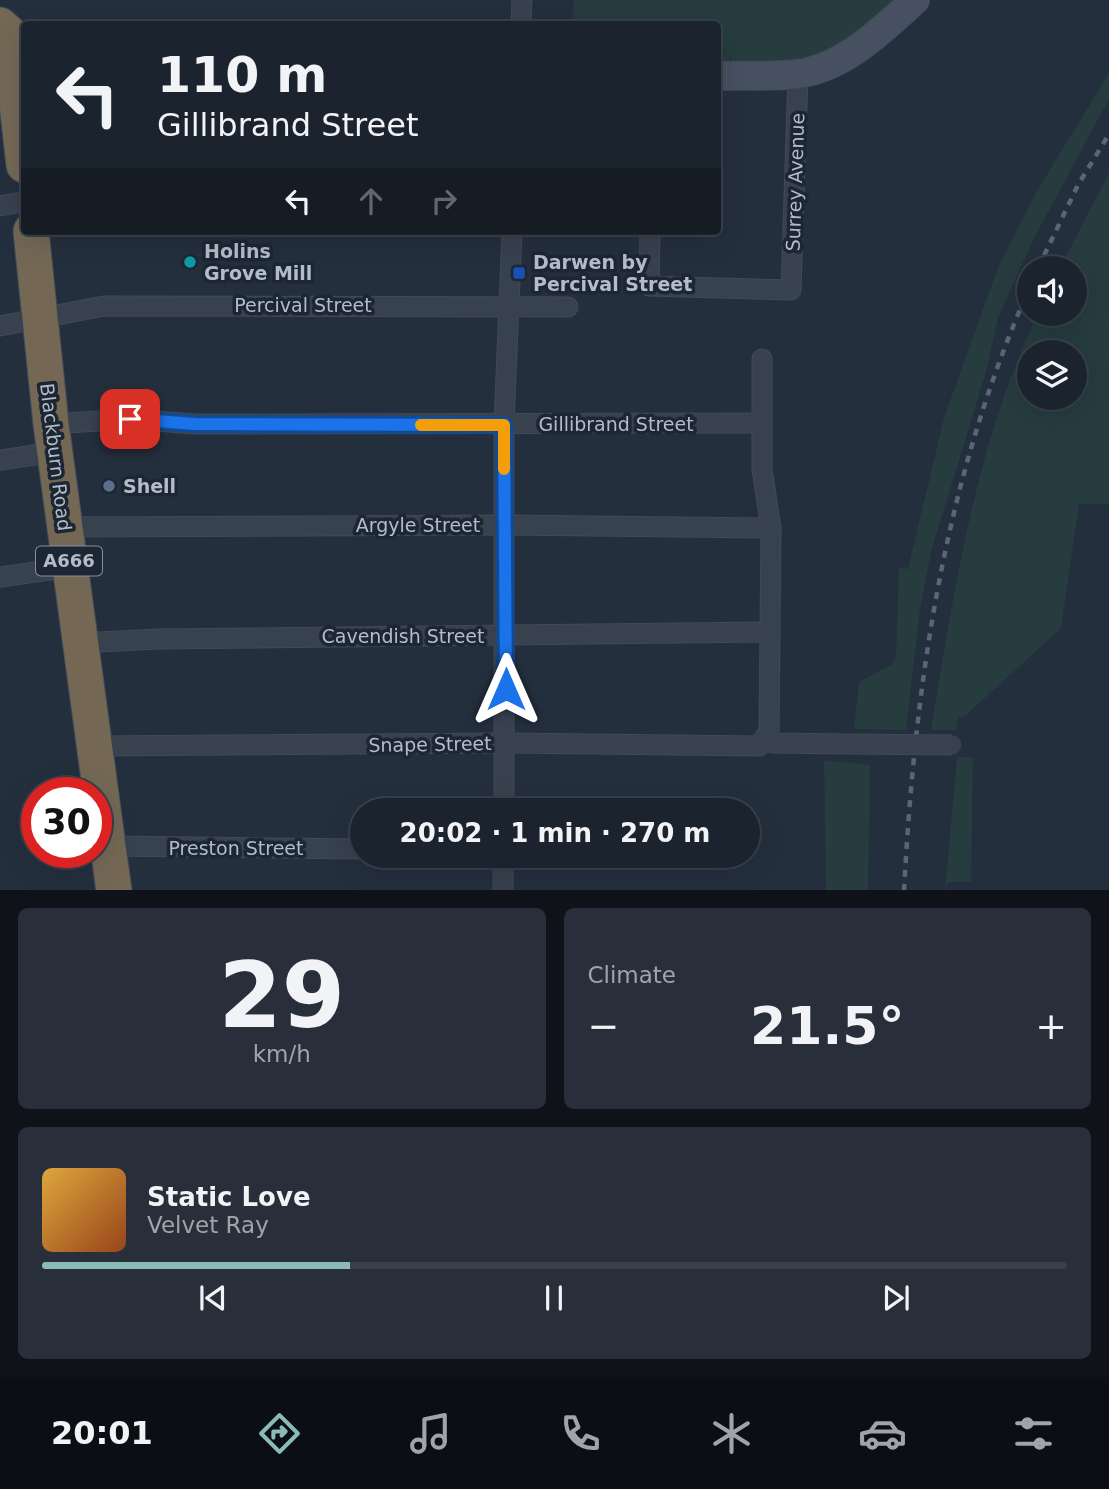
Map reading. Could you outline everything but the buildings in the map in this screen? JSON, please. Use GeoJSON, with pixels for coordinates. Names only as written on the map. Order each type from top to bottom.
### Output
{"type":"FeatureCollection","features":[{"type":"Feature","properties":{"kind":"highway"},"geometry":{"type":"LineString","coordinates":[[12,36],[9,107],[21,153]]}},
{"type":"Feature","properties":{"kind":"highway","name":"Blackburn Road"},"geometry":{"type":"LineString","coordinates":[[31,235],[53,438],[100,777]]}},
{"type":"Feature","properties":{"kind":"highway","name":"Blackburn Road"},"geometry":{"type":"LineString","coordinates":[[111,868],[114,890]]}},
{"type":"Feature","properties":{"kind":"street"},"geometry":{"type":"LineString","coordinates":[[521,21],[522,0]]}},
{"type":"Feature","properties":{"kind":"street"},"geometry":{"type":"LineString","coordinates":[[721,76],[798,74],[816,70],[861,47],[915,0]]}},
{"type":"Feature","properties":{"kind":"street","name":"Surrey Avenue"},"geometry":{"type":"LineString","coordinates":[[650,235],[649,286],[791,290],[798,74]]}},
{"type":"Feature","properties":{"kind":"street"},"geometry":{"type":"LineString","coordinates":[[0,206],[21,202]]}},
{"type":"Feature","properties":{"kind":"street"},"geometry":{"type":"LineString","coordinates":[[504,798],[504,425],[512,235]]}},
{"type":"Feature","properties":{"kind":"street","name":"Percival Street"},"geometry":{"type":"LineString","coordinates":[[0,326],[104,306],[568,307]]}},
{"type":"Feature","properties":{"kind":"street"},"geometry":{"type":"LineString","coordinates":[[762,359],[762,469],[771,528],[769,731],[765,741]]}},
{"type":"Feature","properties":{"kind":"street","name":"Gillibrand Street"},"geometry":{"type":"LineString","coordinates":[[0,460],[53,438],[130,419],[195,424],[761,423]]}},
{"type":"Feature","properties":{"kind":"street","name":"Argyle Street"},"geometry":{"type":"LineString","coordinates":[[65,527],[506,524],[771,528]]}},
{"type":"Feature","properties":{"kind":"street"},"geometry":{"type":"LineString","coordinates":[[0,577],[70,567]]}},
{"type":"Feature","properties":{"kind":"street","name":"Cavendish Street"},"geometry":{"type":"LineString","coordinates":[[80,643],[158,639],[769,632]]}},
{"type":"Feature","properties":{"kind":"street","name":"Snape Street"},"geometry":{"type":"LineString","coordinates":[[96,746],[505,743],[751,747],[765,741],[952,744]]}},
{"type":"Feature","properties":{"kind":"street","name":"Preston Street"},"geometry":{"type":"LineString","coordinates":[[112,846],[350,849]]}},
{"type":"Feature","properties":{"kind":"street"},"geometry":{"type":"LineString","coordinates":[[503,868],[503,890]]}},
{"type":"Feature","properties":{"kind":"green space"},"geometry":{"type":"Polygon","coordinates":[[[574,0],[896,0],[860,35],[800,63],[731,70],[731,54],[726,68],[721,68],[721,21],[572,21],[574,0]]]}},
{"type":"Feature","properties":{"kind":"green space"},"geometry":{"type":"Polygon","coordinates":[[[1109,73],[1109,99],[1026,256],[1017,256],[1017,276],[998,318],[986,372],[931,552],[920,609],[906,730],[854,729],[859,682],[893,664],[896,657],[899,568],[908,569],[944,418],[999,265],[1037,191],[1109,73]]]}},
{"type":"Feature","properties":{"kind":"green space"},"geometry":{"type":"Polygon","coordinates":[[[1109,173],[1109,504],[1079,504],[1061,628],[965,716],[958,718],[956,730],[931,730],[970,518],[998,413],[1017,362],[1017,410],[1087,410],[1087,340],[1026,340],[1032,326],[1087,326],[1087,256],[1066,256],[1109,173]]]}},
{"type":"Feature","properties":{"kind":"green space"},"geometry":{"type":"Polygon","coordinates":[[[957,757],[973,757],[971,882],[948,882],[945,890],[957,757]]]}},
{"type":"Feature","properties":{"kind":"green space"},"geometry":{"type":"Polygon","coordinates":[[[824,760],[870,765],[868,890],[826,890],[824,760]]]}},
{"type":"Feature","properties":{"kind":"railway"},"geometry":{"type":"LineString","coordinates":[[1044,256],[1078,185],[1109,134]]}},
{"type":"Feature","properties":{"kind":"railway"},"geometry":{"type":"LineString","coordinates":[[904,890],[916,736],[939,584],[975,434],[1017,319]]}},
{"type":"Feature","properties":{"kind":"slow traffic"},"geometry":{"type":"LineString","coordinates":[[421,425],[504,425],[504,469]]}},
{"type":"Feature","properties":{"kind":"place","name":"Holins Grove Mill"},"geometry":{"type":"Point","coordinates":[190,262]}},
{"type":"Feature","properties":{"kind":"place","name":"Darwen by Percival Street"},"geometry":{"type":"Point","coordinates":[519,273]}},
{"type":"Feature","properties":{"kind":"place","name":"Shell"},"geometry":{"type":"Point","coordinates":[109,486]}},
{"type":"Feature","properties":{"kind":"route"},"geometry":{"type":"LineString","coordinates":[[130,419],[195,424],[504,425],[506,689]]}}]}
